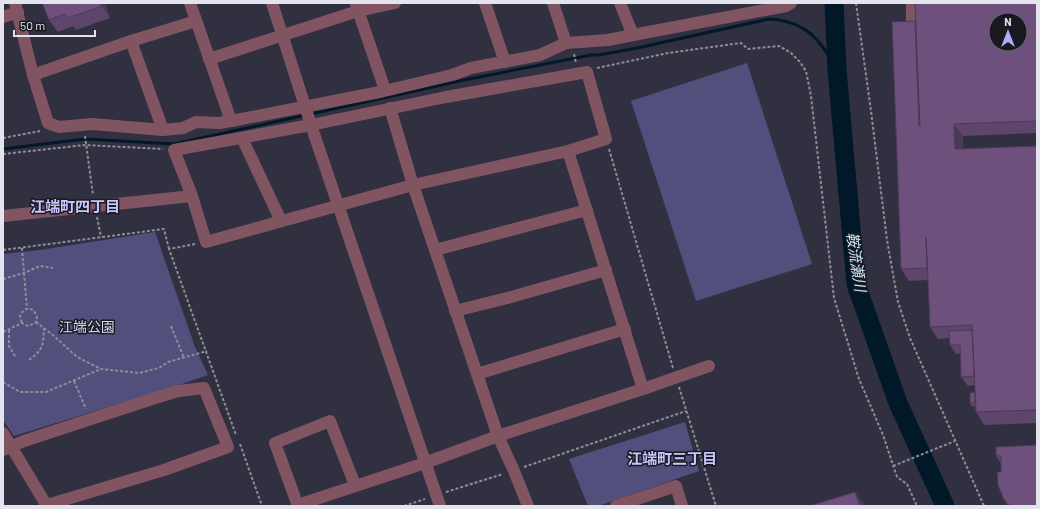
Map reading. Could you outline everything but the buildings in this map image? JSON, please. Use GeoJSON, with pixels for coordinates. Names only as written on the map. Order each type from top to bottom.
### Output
{"type":"FeatureCollection","features":[{"type":"Feature","properties":{"kind":"street"},"geometry":{"type":"LineString","coordinates":[[190,3],[231,121]]}},
{"type":"Feature","properties":{"kind":"street"},"geometry":{"type":"LineString","coordinates":[[272,3],[305,107],[440,506]]}},
{"type":"Feature","properties":{"kind":"street"},"geometry":{"type":"LineString","coordinates":[[209,59],[282,36],[357,7],[394,3]]}},
{"type":"Feature","properties":{"kind":"street"},"geometry":{"type":"LineString","coordinates":[[485,3],[505,62]]}},
{"type":"Feature","properties":{"kind":"street"},"geometry":{"type":"LineString","coordinates":[[553,3],[569,46]]}},
{"type":"Feature","properties":{"kind":"street"},"geometry":{"type":"LineString","coordinates":[[620,3],[633,35]]}},
{"type":"Feature","properties":{"kind":"street"},"geometry":{"type":"LineString","coordinates":[[3,17],[16,8],[33,75],[48,123],[59,127],[92,124],[163,130],[183,128],[196,122],[219,123],[305,107],[452,75],[471,68],[540,55],[569,46],[786,6],[791,3]]}},
{"type":"Feature","properties":{"kind":"street"},"geometry":{"type":"LineString","coordinates":[[912,3],[912,28]]}},
{"type":"Feature","properties":{"kind":"street"},"geometry":{"type":"LineString","coordinates":[[357,7],[385,90]]}},
{"type":"Feature","properties":{"kind":"street"},"geometry":{"type":"LineString","coordinates":[[33,75],[131,41],[196,21]]}},
{"type":"Feature","properties":{"kind":"street"},"geometry":{"type":"LineString","coordinates":[[131,41],[163,130]]}},
{"type":"Feature","properties":{"kind":"street"},"geometry":{"type":"LineString","coordinates":[[587,72],[606,139],[568,151],[413,184],[339,206],[206,242],[192,196],[174,150],[390,108],[587,72]]}},
{"type":"Feature","properties":{"kind":"street"},"geometry":{"type":"LineString","coordinates":[[390,108],[413,184],[498,436],[528,506]]}},
{"type":"Feature","properties":{"kind":"street"},"geometry":{"type":"LineString","coordinates":[[242,138],[281,221]]}},
{"type":"Feature","properties":{"kind":"street"},"geometry":{"type":"LineString","coordinates":[[568,151],[643,389]]}},
{"type":"Feature","properties":{"kind":"street"},"geometry":{"type":"LineString","coordinates":[[3,216],[192,196]]}},
{"type":"Feature","properties":{"kind":"street"},"geometry":{"type":"LineString","coordinates":[[435,250],[587,210]]}},
{"type":"Feature","properties":{"kind":"street"},"geometry":{"type":"LineString","coordinates":[[456,310],[511,297],[606,270]]}},
{"type":"Feature","properties":{"kind":"street"},"geometry":{"type":"LineString","coordinates":[[477,374],[625,329]]}},
{"type":"Feature","properties":{"kind":"street"},"geometry":{"type":"LineString","coordinates":[[356,485],[330,421],[275,443],[298,505],[425,463],[498,436],[709,366]]}},
{"type":"Feature","properties":{"kind":"street"},"geometry":{"type":"LineString","coordinates":[[3,433],[7,448],[47,505],[164,470],[228,447],[204,388],[178,391],[24,440],[7,448]]}},
{"type":"Feature","properties":{"kind":"street"},"geometry":{"type":"LineString","coordinates":[[616,506],[676,486],[682,506]]}},
{"type":"Feature","properties":{"kind":"path"},"geometry":{"type":"LineString","coordinates":[[856,3],[887,240],[898,302],[910,338],[984,506]]}},
{"type":"Feature","properties":{"kind":"path"},"geometry":{"type":"LineString","coordinates":[[587,72],[603,66],[668,53],[741,43],[748,49],[779,46],[791,53],[800,62],[806,70],[811,96],[834,298],[859,379],[883,435],[897,477],[906,484],[917,506]]}},
{"type":"Feature","properties":{"kind":"path"},"geometry":{"type":"LineString","coordinates":[[569,46],[577,65]]}},
{"type":"Feature","properties":{"kind":"path"},"geometry":{"type":"LineString","coordinates":[[3,138],[59,127]]}},
{"type":"Feature","properties":{"kind":"path"},"geometry":{"type":"LineString","coordinates":[[85,134],[85,145],[90,178]]}},
{"type":"Feature","properties":{"kind":"path"},"geometry":{"type":"LineString","coordinates":[[606,139],[676,378],[716,506]]}},
{"type":"Feature","properties":{"kind":"path"},"geometry":{"type":"LineString","coordinates":[[3,154],[85,145],[174,150]]}},
{"type":"Feature","properties":{"kind":"path"},"geometry":{"type":"LineString","coordinates":[[3,250],[164,229],[169,249],[262,506]]}},
{"type":"Feature","properties":{"kind":"path"},"geometry":{"type":"LineString","coordinates":[[169,249],[206,242]]}},
{"type":"Feature","properties":{"kind":"path"},"geometry":{"type":"LineString","coordinates":[[22,248],[27,309]]}},
{"type":"Feature","properties":{"kind":"path"},"geometry":{"type":"LineString","coordinates":[[3,279],[24,273],[40,266],[53,268]]}},
{"type":"Feature","properties":{"kind":"path"},"geometry":{"type":"LineString","coordinates":[[22,324],[20,316],[23,311],[27,309],[34,311],[36,315],[36,322]]}},
{"type":"Feature","properties":{"kind":"path"},"geometry":{"type":"LineString","coordinates":[[36,322],[77,357],[101,369],[138,373],[159,368],[168,362],[207,352]]}},
{"type":"Feature","properties":{"kind":"path"},"geometry":{"type":"LineString","coordinates":[[3,332],[22,324],[32,325],[36,322]]}},
{"type":"Feature","properties":{"kind":"path"},"geometry":{"type":"LineString","coordinates":[[171,326],[184,358]]}},
{"type":"Feature","properties":{"kind":"path"},"geometry":{"type":"LineString","coordinates":[[29,360],[38,354],[43,347],[44,328]]}},
{"type":"Feature","properties":{"kind":"path"},"geometry":{"type":"LineString","coordinates":[[8,330],[9,346],[16,358]]}},
{"type":"Feature","properties":{"kind":"path"},"geometry":{"type":"LineString","coordinates":[[3,382],[20,392],[46,392],[101,369]]}},
{"type":"Feature","properties":{"kind":"path"},"geometry":{"type":"LineString","coordinates":[[74,381],[90,419]]}},
{"type":"Feature","properties":{"kind":"path"},"geometry":{"type":"LineString","coordinates":[[445,492],[514,471],[686,411]]}},
{"type":"Feature","properties":{"kind":"path"},"geometry":{"type":"LineString","coordinates":[[893,466],[955,441]]}},
{"type":"Feature","properties":{"kind":"path"},"geometry":{"type":"LineString","coordinates":[[404,506],[426,498]]}},
{"type":"Feature","properties":{"kind":"green space"},"geometry":{"type":"Polygon","coordinates":[[[747,63],[812,264],[696,301],[631,101],[747,63]]]}},
{"type":"Feature","properties":{"kind":"green space","name":"江端公園"},"geometry":{"type":"Polygon","coordinates":[[[155,232],[195,347],[208,375],[14,436],[3,420],[3,254],[40,250],[155,232]]]}},
{"type":"Feature","properties":{"kind":"green space"},"geometry":{"type":"Polygon","coordinates":[[[685,422],[699,471],[598,506],[588,506],[569,459],[685,422]]]}},
{"type":"Feature","properties":{"kind":"waterway","name":"鞍流瀬川"},"geometry":{"type":"LineString","coordinates":[[834,3],[837,70],[856,284],[898,403],[945,506]]}},
{"type":"Feature","properties":{"kind":"waterway"},"geometry":{"type":"LineString","coordinates":[[311,114],[464,80],[591,55],[599,55],[637,48],[769,19],[782,21],[803,28],[818,41],[837,70]]}},
{"type":"Feature","properties":{"kind":"waterway"},"geometry":{"type":"LineString","coordinates":[[3,149],[85,139],[174,144],[306,115]]}},
{"type":"Feature","properties":{"kind":"district","name":"江端町四丁目"},"geometry":{"type":"Point","coordinates":[75,207]}},
{"type":"Feature","properties":{"kind":"district","name":"江端町三丁目"},"geometry":{"type":"Point","coordinates":[672,459]}}]}
